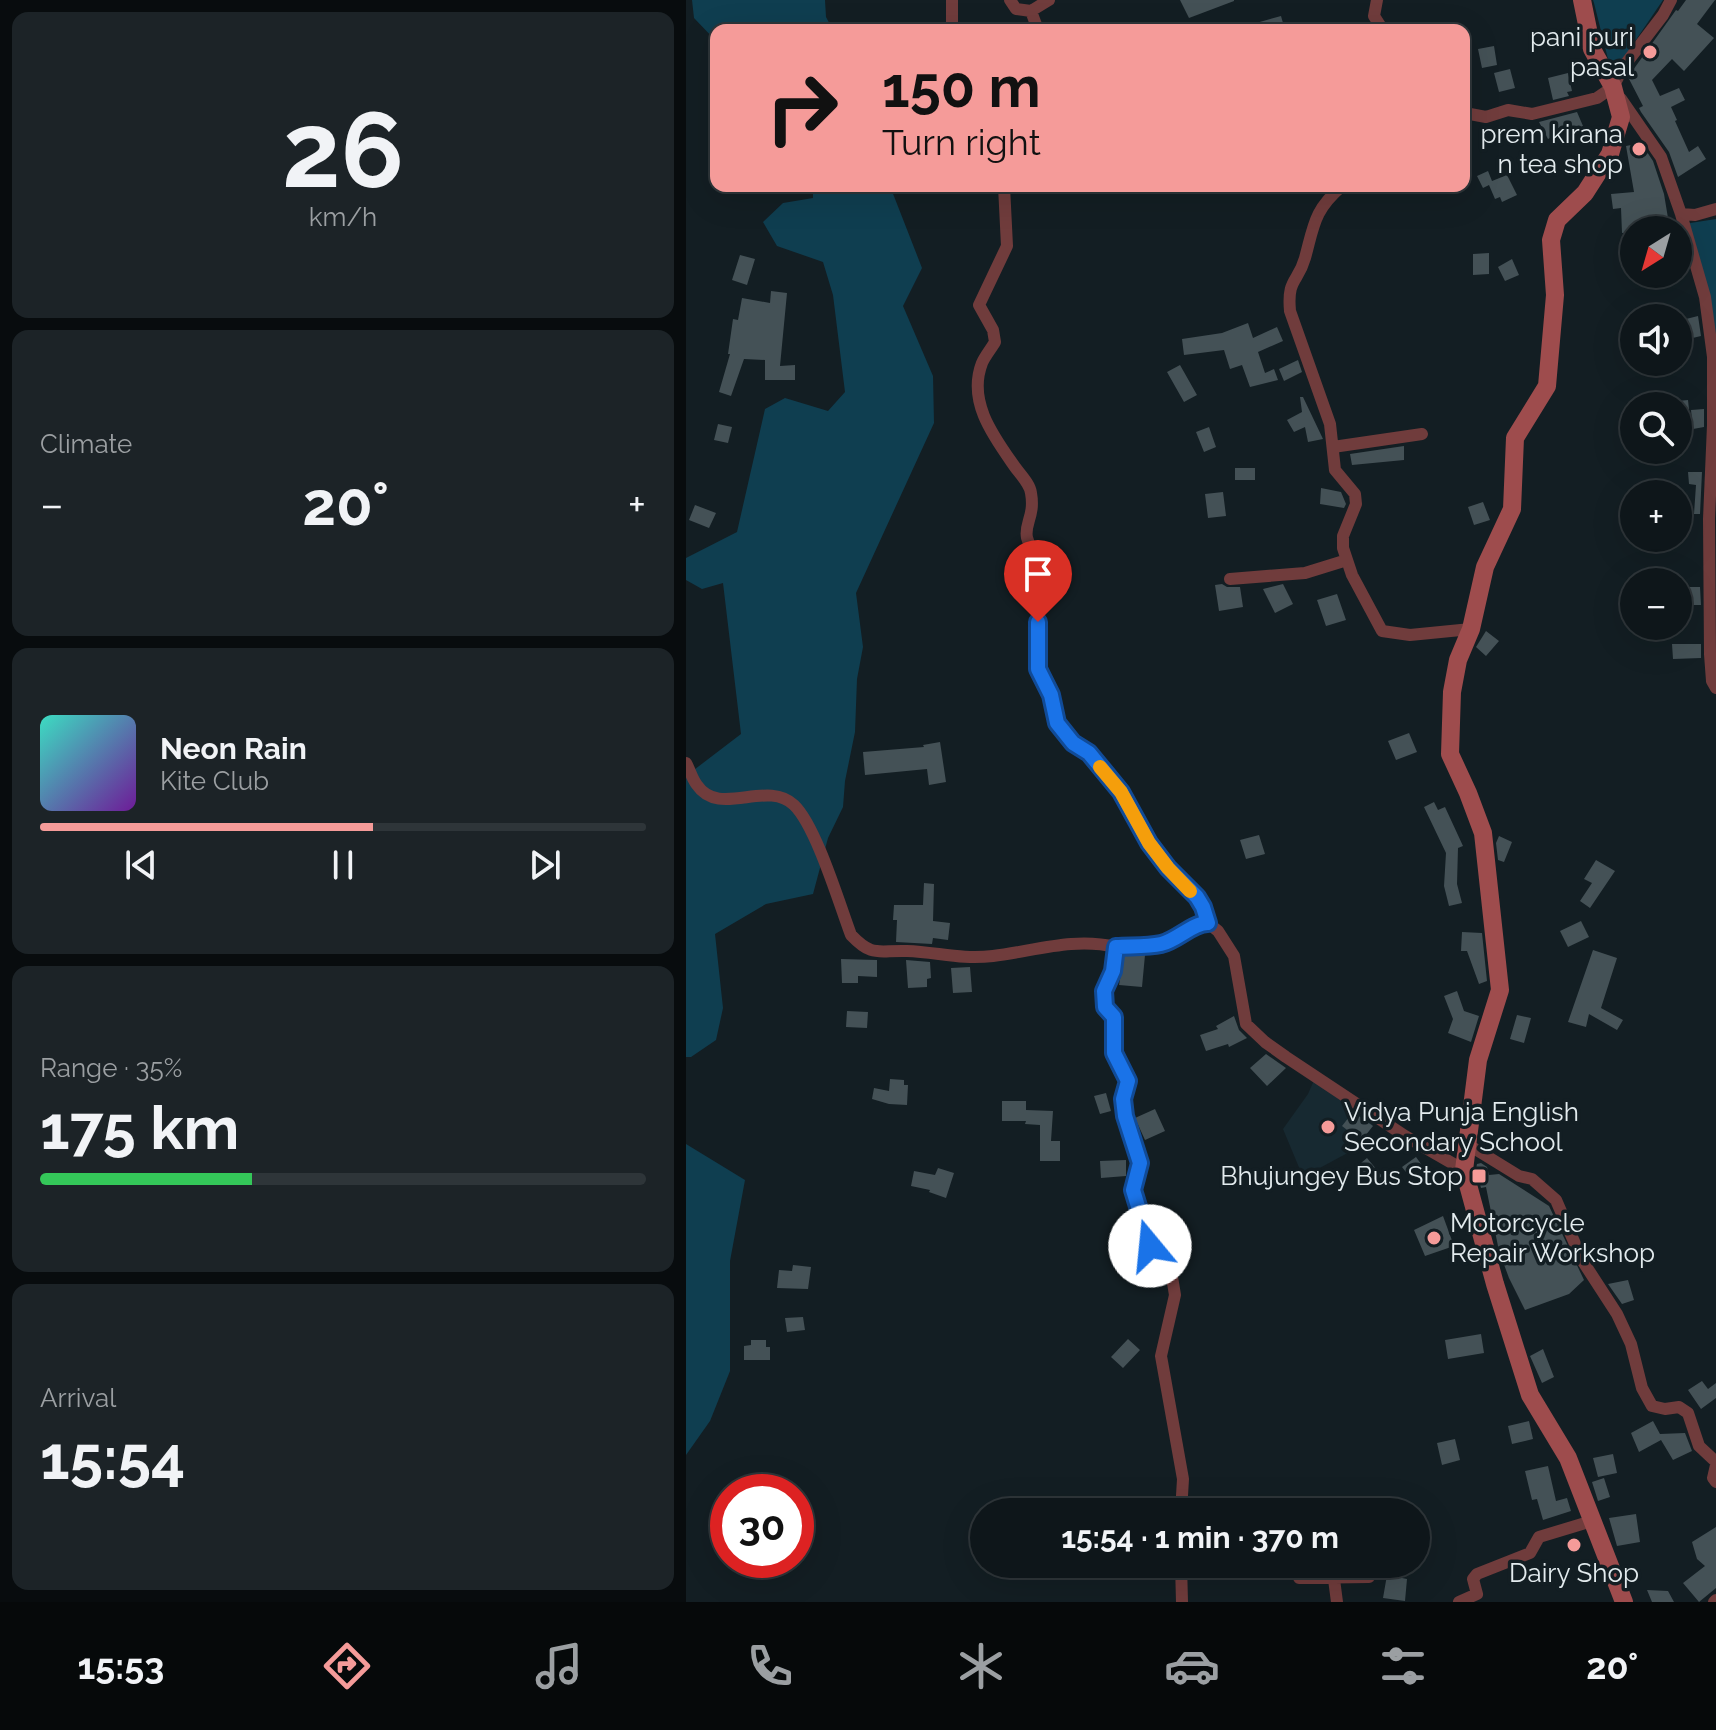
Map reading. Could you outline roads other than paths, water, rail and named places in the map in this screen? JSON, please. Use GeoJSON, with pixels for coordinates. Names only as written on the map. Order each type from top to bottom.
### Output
{"type":"FeatureCollection","features":[{"type":"Feature","properties":{"kind":"main road"},"geometry":{"type":"LineString","coordinates":[[1582,0],[1592,49],[1613,87],[1621,117],[1610,154],[1585,193],[1557,220],[1551,240],[1555,295],[1547,386],[1515,438],[1512,509],[1485,567],[1471,629],[1458,660],[1452,692],[1450,754],[1483,833],[1500,990],[1478,1060],[1464,1170],[1530,1395],[1568,1458],[1624,1602]]}},
{"type":"Feature","properties":{"kind":"street"},"geometry":{"type":"LineString","coordinates":[[952,0],[952,24]]}},
{"type":"Feature","properties":{"kind":"street"},"geometry":{"type":"LineString","coordinates":[[1010,0],[1016,9],[1031,11],[1049,0]]}},
{"type":"Feature","properties":{"kind":"street"},"geometry":{"type":"LineString","coordinates":[[1377,0],[1374,16],[1379,24]]}},
{"type":"Feature","properties":{"kind":"street"},"geometry":{"type":"LineString","coordinates":[[1470,114],[1486,117],[1508,110],[1532,114],[1583,104],[1597,98],[1613,87],[1624,66],[1671,0]]}},
{"type":"Feature","properties":{"kind":"street"},"geometry":{"type":"LineString","coordinates":[[1031,11],[1036,24]]}},
{"type":"Feature","properties":{"kind":"street"},"geometry":{"type":"LineString","coordinates":[[1613,87],[1661,157],[1705,297],[1713,357],[1710,654],[1712,681],[1716,688]]}},
{"type":"Feature","properties":{"kind":"street"},"geometry":{"type":"LineString","coordinates":[[1004,192],[1007,246],[979,305],[993,330],[995,342],[981,365],[979,396],[987,427],[1031,490],[1032,504],[1025,534],[1029,547],[1042,562],[1038,589],[1038,669],[1051,695],[1057,723],[1073,743],[1089,753],[1121,792],[1149,843],[1168,868],[1197,897],[1208,923],[1218,931],[1234,956],[1246,1024],[1265,1042],[1405,1136],[1464,1170]]}},
{"type":"Feature","properties":{"kind":"street"},"geometry":{"type":"LineString","coordinates":[[1336,192],[1317,215],[1304,261],[1290,285],[1289,296],[1297,334],[1330,424],[1335,470],[1355,494],[1356,504],[1343,536],[1347,560],[1382,631],[1410,635],[1471,629]]}},
{"type":"Feature","properties":{"kind":"street"},"geometry":{"type":"LineString","coordinates":[[1681,214],[1695,215],[1716,209]]}},
{"type":"Feature","properties":{"kind":"street"},"geometry":{"type":"LineString","coordinates":[[1333,447],[1422,434]]}},
{"type":"Feature","properties":{"kind":"street"},"geometry":{"type":"LineString","coordinates":[[1230,579],[1305,573],[1347,560]]}},
{"type":"Feature","properties":{"kind":"street"},"geometry":{"type":"LineString","coordinates":[[686,763],[698,788],[718,800],[769,795],[792,802],[807,820],[851,935],[865,949],[908,951],[952,958],[993,956],[1081,942],[1116,947],[1160,945],[1182,936],[1200,923],[1208,923]]}},
{"type":"Feature","properties":{"kind":"street"},"geometry":{"type":"LineString","coordinates":[[1116,947],[1113,971],[1104,991],[1105,1007],[1114,1017],[1114,1053],[1128,1081],[1123,1099],[1125,1116],[1140,1163],[1133,1190],[1150,1246],[1172,1277],[1175,1295],[1161,1356],[1183,1479],[1182,1498]]}},
{"type":"Feature","properties":{"kind":"street"},"geometry":{"type":"LineString","coordinates":[[1467,1144],[1519,1176],[1532,1179],[1556,1200],[1582,1260],[1631,1344],[1642,1388],[1652,1406],[1665,1409],[1679,1407],[1688,1413],[1699,1446],[1716,1464],[1713,1478],[1716,1482]]}},
{"type":"Feature","properties":{"kind":"street"},"geometry":{"type":"LineString","coordinates":[[1459,1602],[1477,1594],[1473,1579],[1477,1574],[1530,1553],[1539,1537],[1592,1521]]}},
{"type":"Feature","properties":{"kind":"street"},"geometry":{"type":"LineString","coordinates":[[1181,1578],[1182,1602]]}},
{"type":"Feature","properties":{"kind":"street"},"geometry":{"type":"LineString","coordinates":[[1299,1578],[1351,1578]]}},
{"type":"Feature","properties":{"kind":"street"},"geometry":{"type":"LineString","coordinates":[[1333,1579],[1337,1602]]}},
{"type":"Feature","properties":{"kind":"place","name":"pani puri pasal"},"geometry":{"type":"Point","coordinates":[1650,52]}},
{"type":"Feature","properties":{"kind":"place","name":"prem kirana n tea shop"},"geometry":{"type":"Point","coordinates":[1639,149]}},
{"type":"Feature","properties":{"kind":"place","name":"Vidya Punja English Secondary School"},"geometry":{"type":"Point","coordinates":[1328,1127]}},
{"type":"Feature","properties":{"kind":"place","name":"Bhujungey Bus Stop"},"geometry":{"type":"Point","coordinates":[1479,1176]}},
{"type":"Feature","properties":{"kind":"place","name":"Motorcycle Repair Workshop"},"geometry":{"type":"Point","coordinates":[1434,1238]}},
{"type":"Feature","properties":{"kind":"place","name":"Dairy Shop"},"geometry":{"type":"Point","coordinates":[1574,1545]}}]}
